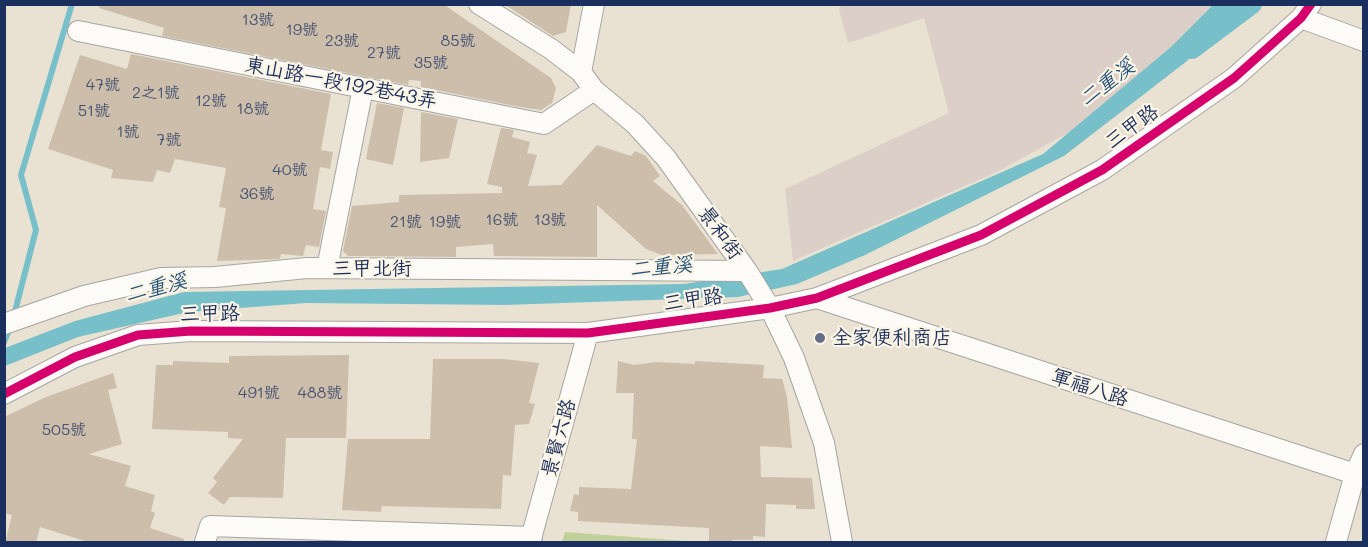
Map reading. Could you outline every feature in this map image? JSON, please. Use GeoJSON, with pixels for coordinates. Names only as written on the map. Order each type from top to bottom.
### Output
{"type":"FeatureCollection","features":[{"type":"Feature","properties":{"kind":"street","name":"景和街"},"geometry":{"type":"LineString","coordinates":[[479,4],[551,49],[581,72],[594,90],[634,124],[666,158],[747,271],[770,308],[794,358],[824,443],[842,543]]}},
{"type":"Feature","properties":{"kind":"street"},"geometry":{"type":"LineString","coordinates":[[581,72],[594,4]]}},
{"type":"Feature","properties":{"kind":"street"},"geometry":{"type":"LineString","coordinates":[[1306,11],[1364,41]]}},
{"type":"Feature","properties":{"kind":"street","name":"三甲路"},"geometry":{"type":"LineString","coordinates":[[4,394],[75,357],[138,335],[191,331],[588,333],[770,308],[818,298],[981,235],[1102,170],[1234,78],[1306,11]]}},
{"type":"Feature","properties":{"kind":"street","name":"東山路一段192巷43弄"},"geometry":{"type":"LineString","coordinates":[[78,31],[544,124],[594,90]]}},
{"type":"Feature","properties":{"kind":"street"},"geometry":{"type":"LineString","coordinates":[[327,268],[363,88]]}},
{"type":"Feature","properties":{"kind":"street","name":"三甲北街"},"geometry":{"type":"LineString","coordinates":[[4,324],[84,296],[161,278],[215,277],[327,268],[747,271]]}},
{"type":"Feature","properties":{"kind":"street","name":"軍福八路"},"geometry":{"type":"LineString","coordinates":[[818,298],[1359,476]]}},
{"type":"Feature","properties":{"kind":"street","name":"景賢六路"},"geometry":{"type":"LineString","coordinates":[[531,540],[588,333]]}},
{"type":"Feature","properties":{"kind":"street"},"geometry":{"type":"LineString","coordinates":[[1336,543],[1359,476],[1364,454]]}},
{"type":"Feature","properties":{"kind":"street"},"geometry":{"type":"LineString","coordinates":[[205,543],[210,526],[531,540]]}},
{"type":"Feature","properties":{"kind":"shaded area"},"geometry":{"type":"Polygon","coordinates":[[[841,5],[1234,5],[1138,94],[999,171],[793,261],[785,189],[949,113],[924,18],[848,43],[839,10],[841,5]]]}},
{"type":"Feature","properties":{"kind":"green space"},"geometry":{"type":"Polygon","coordinates":[[[565,532],[700,542],[562,542],[565,532]]]}},
{"type":"Feature","properties":{"kind":"water","name":"二重溪"},"geometry":{"type":"Polygon","coordinates":[[[1213,5],[1241,5],[1187,61],[1064,156],[865,255],[797,284],[738,297],[505,305],[306,303],[188,312],[78,337],[5,366],[5,348],[75,321],[184,292],[684,284],[782,269],[1043,154],[1171,47],[1213,5]]]}},
{"type":"Feature","properties":{"kind":"building"},"geometry":{"type":"Polygon","coordinates":[[[100,4],[443,4],[551,78],[556,88],[552,103],[541,110],[520,107],[421,87],[421,81],[409,80],[408,85],[162,36],[164,28],[99,8],[100,4]]]}},
{"type":"Feature","properties":{"kind":"building"},"geometry":{"type":"Polygon","coordinates":[[[504,4],[571,4],[566,32],[553,36],[504,4]]]}},
{"type":"Feature","properties":{"kind":"building"},"geometry":{"type":"Polygon","coordinates":[[[131,54],[331,94],[321,150],[333,152],[330,169],[320,167],[313,209],[326,211],[319,247],[306,245],[303,256],[281,254],[280,259],[217,261],[226,208],[219,207],[226,168],[175,159],[170,173],[157,170],[153,182],[111,178],[113,170],[48,149],[80,55],[127,69],[131,54]]]}},
{"type":"Feature","properties":{"kind":"building"},"geometry":{"type":"Polygon","coordinates":[[[377,103],[404,108],[393,165],[366,159],[377,103]]]}},
{"type":"Feature","properties":{"kind":"building"},"geometry":{"type":"Polygon","coordinates":[[[421,112],[458,119],[449,158],[420,162],[421,112]]]}},
{"type":"Feature","properties":{"kind":"building"},"geometry":{"type":"Polygon","coordinates":[[[501,128],[514,130],[512,137],[530,142],[527,153],[537,155],[528,186],[561,185],[597,145],[631,156],[635,151],[646,156],[660,176],[653,181],[682,205],[718,254],[662,255],[646,249],[597,205],[597,257],[494,256],[493,244],[456,247],[456,257],[348,256],[343,251],[352,206],[399,202],[399,195],[502,193],[502,187],[487,184],[501,128]]]}},
{"type":"Feature","properties":{"kind":"building"},"geometry":{"type":"Polygon","coordinates":[[[349,355],[346,438],[286,438],[283,498],[230,497],[224,505],[208,493],[217,482],[213,478],[243,439],[228,438],[228,432],[152,429],[156,365],[173,365],[173,361],[229,363],[229,356],[349,355]]]}},
{"type":"Feature","properties":{"kind":"building"},"geometry":{"type":"Polygon","coordinates":[[[433,359],[504,359],[539,363],[529,403],[535,404],[529,424],[515,425],[511,476],[503,475],[501,509],[382,506],[381,512],[342,510],[348,439],[430,439],[433,359]]]}},
{"type":"Feature","properties":{"kind":"building"},"geometry":{"type":"Polygon","coordinates":[[[618,361],[634,365],[656,362],[695,364],[695,361],[764,365],[763,378],[782,379],[787,397],[792,448],[760,446],[761,477],[812,478],[815,509],[796,509],[796,505],[766,504],[765,537],[753,536],[753,540],[732,540],[731,543],[709,541],[709,528],[578,521],[578,512],[570,511],[574,494],[579,495],[579,487],[631,489],[637,439],[632,439],[634,393],[616,393],[618,361]]]}},
{"type":"Feature","properties":{"kind":"building"},"geometry":{"type":"Polygon","coordinates":[[[113,373],[117,388],[108,390],[122,444],[89,454],[131,466],[125,486],[155,495],[151,511],[155,513],[150,528],[184,539],[184,543],[91,543],[40,527],[36,543],[5,543],[12,515],[4,513],[4,417],[46,397],[113,373]]]}},
{"type":"Feature","properties":{"kind":"waterway"},"geometry":{"type":"LineString","coordinates":[[14,315],[36,230],[21,175],[72,4]]}},
{"type":"Feature","properties":{"kind":"waterway","name":"二重溪"},"geometry":{"type":"LineString","coordinates":[[1192,49],[1252,4]]}},
{"type":"Feature","properties":{"kind":"waterway"},"geometry":{"type":"LineString","coordinates":[[4,342],[10,328]]}},
{"type":"Feature","properties":{"kind":"cycle path"},"geometry":{"type":"LineString","coordinates":[[4,394],[75,357],[138,335],[191,331],[588,333],[770,308],[817,298],[981,235],[1102,170],[1234,78],[1301,18],[1311,4]]}},
{"type":"Feature","properties":{"kind":"place","name":"全家便利商店"},"geometry":{"type":"Point","coordinates":[820,338]}}]}
